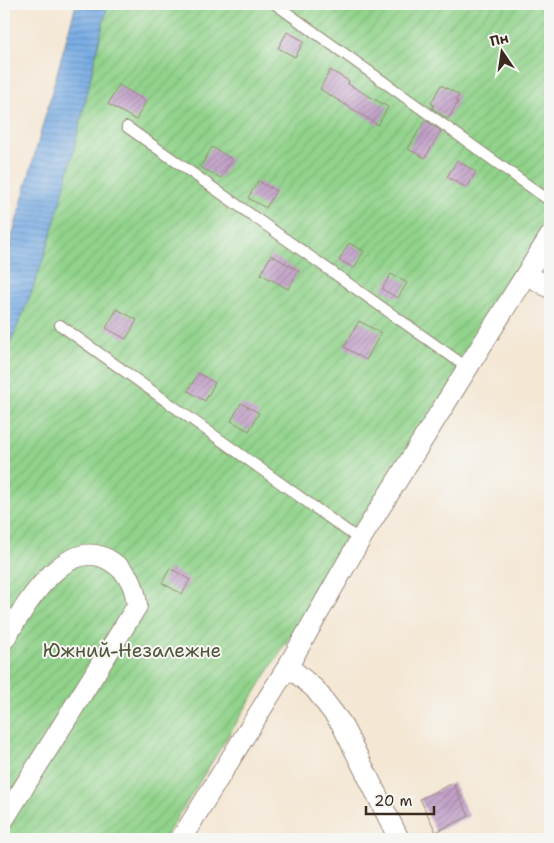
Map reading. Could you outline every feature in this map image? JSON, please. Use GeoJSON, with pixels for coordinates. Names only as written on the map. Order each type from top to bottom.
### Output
{"type":"FeatureCollection","features":[{"type":"Feature","properties":{"kind":"street"},"geometry":{"type":"LineString","coordinates":[[180,839],[288,666],[360,540],[550,236]]}},
{"type":"Feature","properties":{"kind":"street"},"geometry":{"type":"LineString","coordinates":[[526,274],[550,288]]}},
{"type":"Feature","properties":{"kind":"street"},"geometry":{"type":"LineString","coordinates":[[4,640],[32,594],[68,560],[86,554],[106,558],[123,569],[135,585],[137,606],[4,819]]}},
{"type":"Feature","properties":{"kind":"street"},"geometry":{"type":"LineString","coordinates":[[288,666],[315,689],[341,723],[380,797],[399,839]]}},
{"type":"Feature","properties":{"kind":"lane"},"geometry":{"type":"LineString","coordinates":[[275,4],[550,201]]}},
{"type":"Feature","properties":{"kind":"lane"},"geometry":{"type":"LineString","coordinates":[[127,127],[468,368]]}},
{"type":"Feature","properties":{"kind":"lane"},"geometry":{"type":"LineString","coordinates":[[60,325],[360,540]]}},
{"type":"Feature","properties":{"kind":"green space","name":"Южний-Незалежне"},"geometry":{"type":"Polygon","coordinates":[[[108,4],[550,4],[550,236],[360,540],[310,604],[164,839],[4,839],[4,346],[10,343],[49,243],[108,4]]]}},
{"type":"Feature","properties":{"kind":"water"},"geometry":{"type":"Polygon","coordinates":[[[76,4],[108,4],[56,219],[27,303],[10,343],[4,346],[4,266],[76,4]]]}},
{"type":"Feature","properties":{"kind":"building"},"geometry":{"type":"Polygon","coordinates":[[[287,32],[304,41],[295,57],[278,48],[287,32]]]}},
{"type":"Feature","properties":{"kind":"building"},"geometry":{"type":"Polygon","coordinates":[[[330,70],[349,81],[348,84],[388,107],[378,125],[320,89],[330,70]]]}},
{"type":"Feature","properties":{"kind":"building"},"geometry":{"type":"Polygon","coordinates":[[[119,85],[146,101],[136,120],[108,104],[119,85]]]}},
{"type":"Feature","properties":{"kind":"building"},"geometry":{"type":"Polygon","coordinates":[[[441,85],[459,95],[456,101],[458,102],[448,119],[432,108],[434,105],[431,103],[441,85]]]}},
{"type":"Feature","properties":{"kind":"building"},"geometry":{"type":"Polygon","coordinates":[[[425,120],[441,131],[425,158],[408,149],[425,120]]]}},
{"type":"Feature","properties":{"kind":"building"},"geometry":{"type":"Polygon","coordinates":[[[212,147],[232,159],[221,178],[200,167],[212,147]]]}},
{"type":"Feature","properties":{"kind":"building"},"geometry":{"type":"Polygon","coordinates":[[[457,160],[476,172],[467,188],[447,177],[457,160]]]}},
{"type":"Feature","properties":{"kind":"building"},"geometry":{"type":"Polygon","coordinates":[[[258,181],[276,191],[266,208],[248,198],[258,181]]]}},
{"type":"Feature","properties":{"kind":"building"},"geometry":{"type":"Polygon","coordinates":[[[349,243],[364,251],[354,268],[339,260],[349,243]]]}},
{"type":"Feature","properties":{"kind":"building"},"geometry":{"type":"Polygon","coordinates":[[[271,255],[299,271],[288,289],[261,274],[271,255]]]}},
{"type":"Feature","properties":{"kind":"building"},"geometry":{"type":"Polygon","coordinates":[[[391,274],[407,283],[398,298],[382,289],[391,274]]]}},
{"type":"Feature","properties":{"kind":"building"},"geometry":{"type":"Polygon","coordinates":[[[117,309],[137,320],[126,339],[106,328],[117,309]]]}},
{"type":"Feature","properties":{"kind":"building"},"geometry":{"type":"Polygon","coordinates":[[[359,321],[381,333],[366,360],[344,347],[359,321]]]}},
{"type":"Feature","properties":{"kind":"building"},"geometry":{"type":"Polygon","coordinates":[[[198,373],[215,383],[205,401],[188,391],[198,373]]]}},
{"type":"Feature","properties":{"kind":"building"},"geometry":{"type":"Polygon","coordinates":[[[241,403],[259,413],[249,431],[231,421],[241,403]]]}},
{"type":"Feature","properties":{"kind":"building"},"geometry":{"type":"Polygon","coordinates":[[[170,568],[190,580],[182,594],[162,583],[170,568]]]}},
{"type":"Feature","properties":{"kind":"building"},"geometry":{"type":"Polygon","coordinates":[[[453,783],[469,816],[436,832],[420,799],[453,783]]]}}]}
